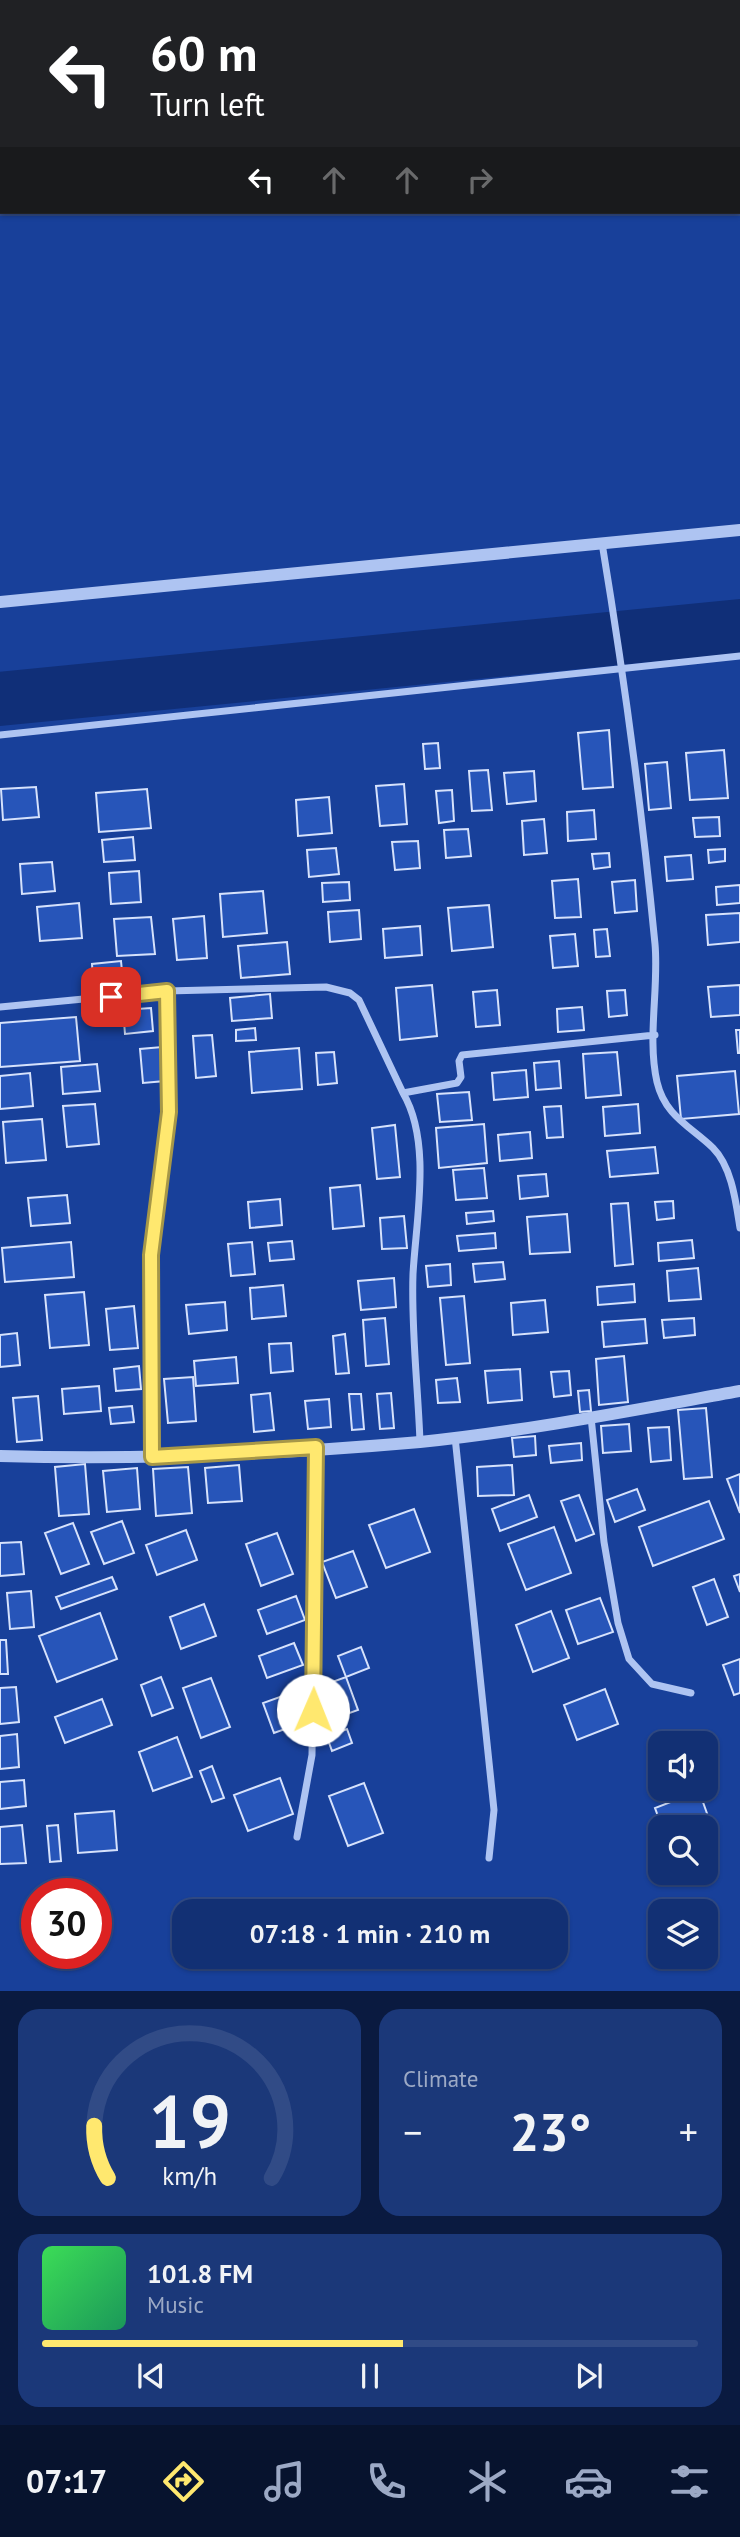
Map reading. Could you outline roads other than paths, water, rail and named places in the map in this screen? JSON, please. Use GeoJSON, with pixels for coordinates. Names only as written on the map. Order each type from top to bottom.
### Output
{"type":"FeatureCollection","features":[{"type":"Feature","properties":{"kind":"street"},"geometry":{"type":"LineString","coordinates":[[0,602],[740,530]]}},
{"type":"Feature","properties":{"kind":"street"},"geometry":{"type":"LineString","coordinates":[[602,543],[622,670],[657,965],[656,1078],[670,1113],[715,1150],[723,1163],[737,1206],[740,1228]]}},
{"type":"Feature","properties":{"kind":"street"},"geometry":{"type":"LineString","coordinates":[[0,735],[740,656]]}},
{"type":"Feature","properties":{"kind":"street"},"geometry":{"type":"LineString","coordinates":[[0,1007],[167,991],[326,987],[350,993],[359,1000],[411,1106],[415,1125],[419,1176],[413,1275],[420,1441]]}},
{"type":"Feature","properties":{"kind":"street"},"geometry":{"type":"LineString","coordinates":[[152,1457],[151,1255],[169,1112],[167,991]]}},
{"type":"Feature","properties":{"kind":"street"},"geometry":{"type":"LineString","coordinates":[[403,1093],[457,1083],[461,1077],[461,1055],[655,1035]]}},
{"type":"Feature","properties":{"kind":"street"},"geometry":{"type":"LineString","coordinates":[[0,1456],[109,1459],[420,1441],[590,1417],[740,1391]]}},
{"type":"Feature","properties":{"kind":"street"},"geometry":{"type":"LineString","coordinates":[[590,1417],[607,1555],[618,1623],[629,1659],[652,1684],[691,1693]]}},
{"type":"Feature","properties":{"kind":"street"},"geometry":{"type":"LineString","coordinates":[[455,1437],[494,1810],[489,1857]]}},
{"type":"Feature","properties":{"kind":"street"},"geometry":{"type":"LineString","coordinates":[[297,1837],[312,1755],[316,1447]]}},
{"type":"Feature","properties":{"kind":"waterway"},"geometry":{"type":"LineString","coordinates":[[0,699],[740,626]]}}]}
